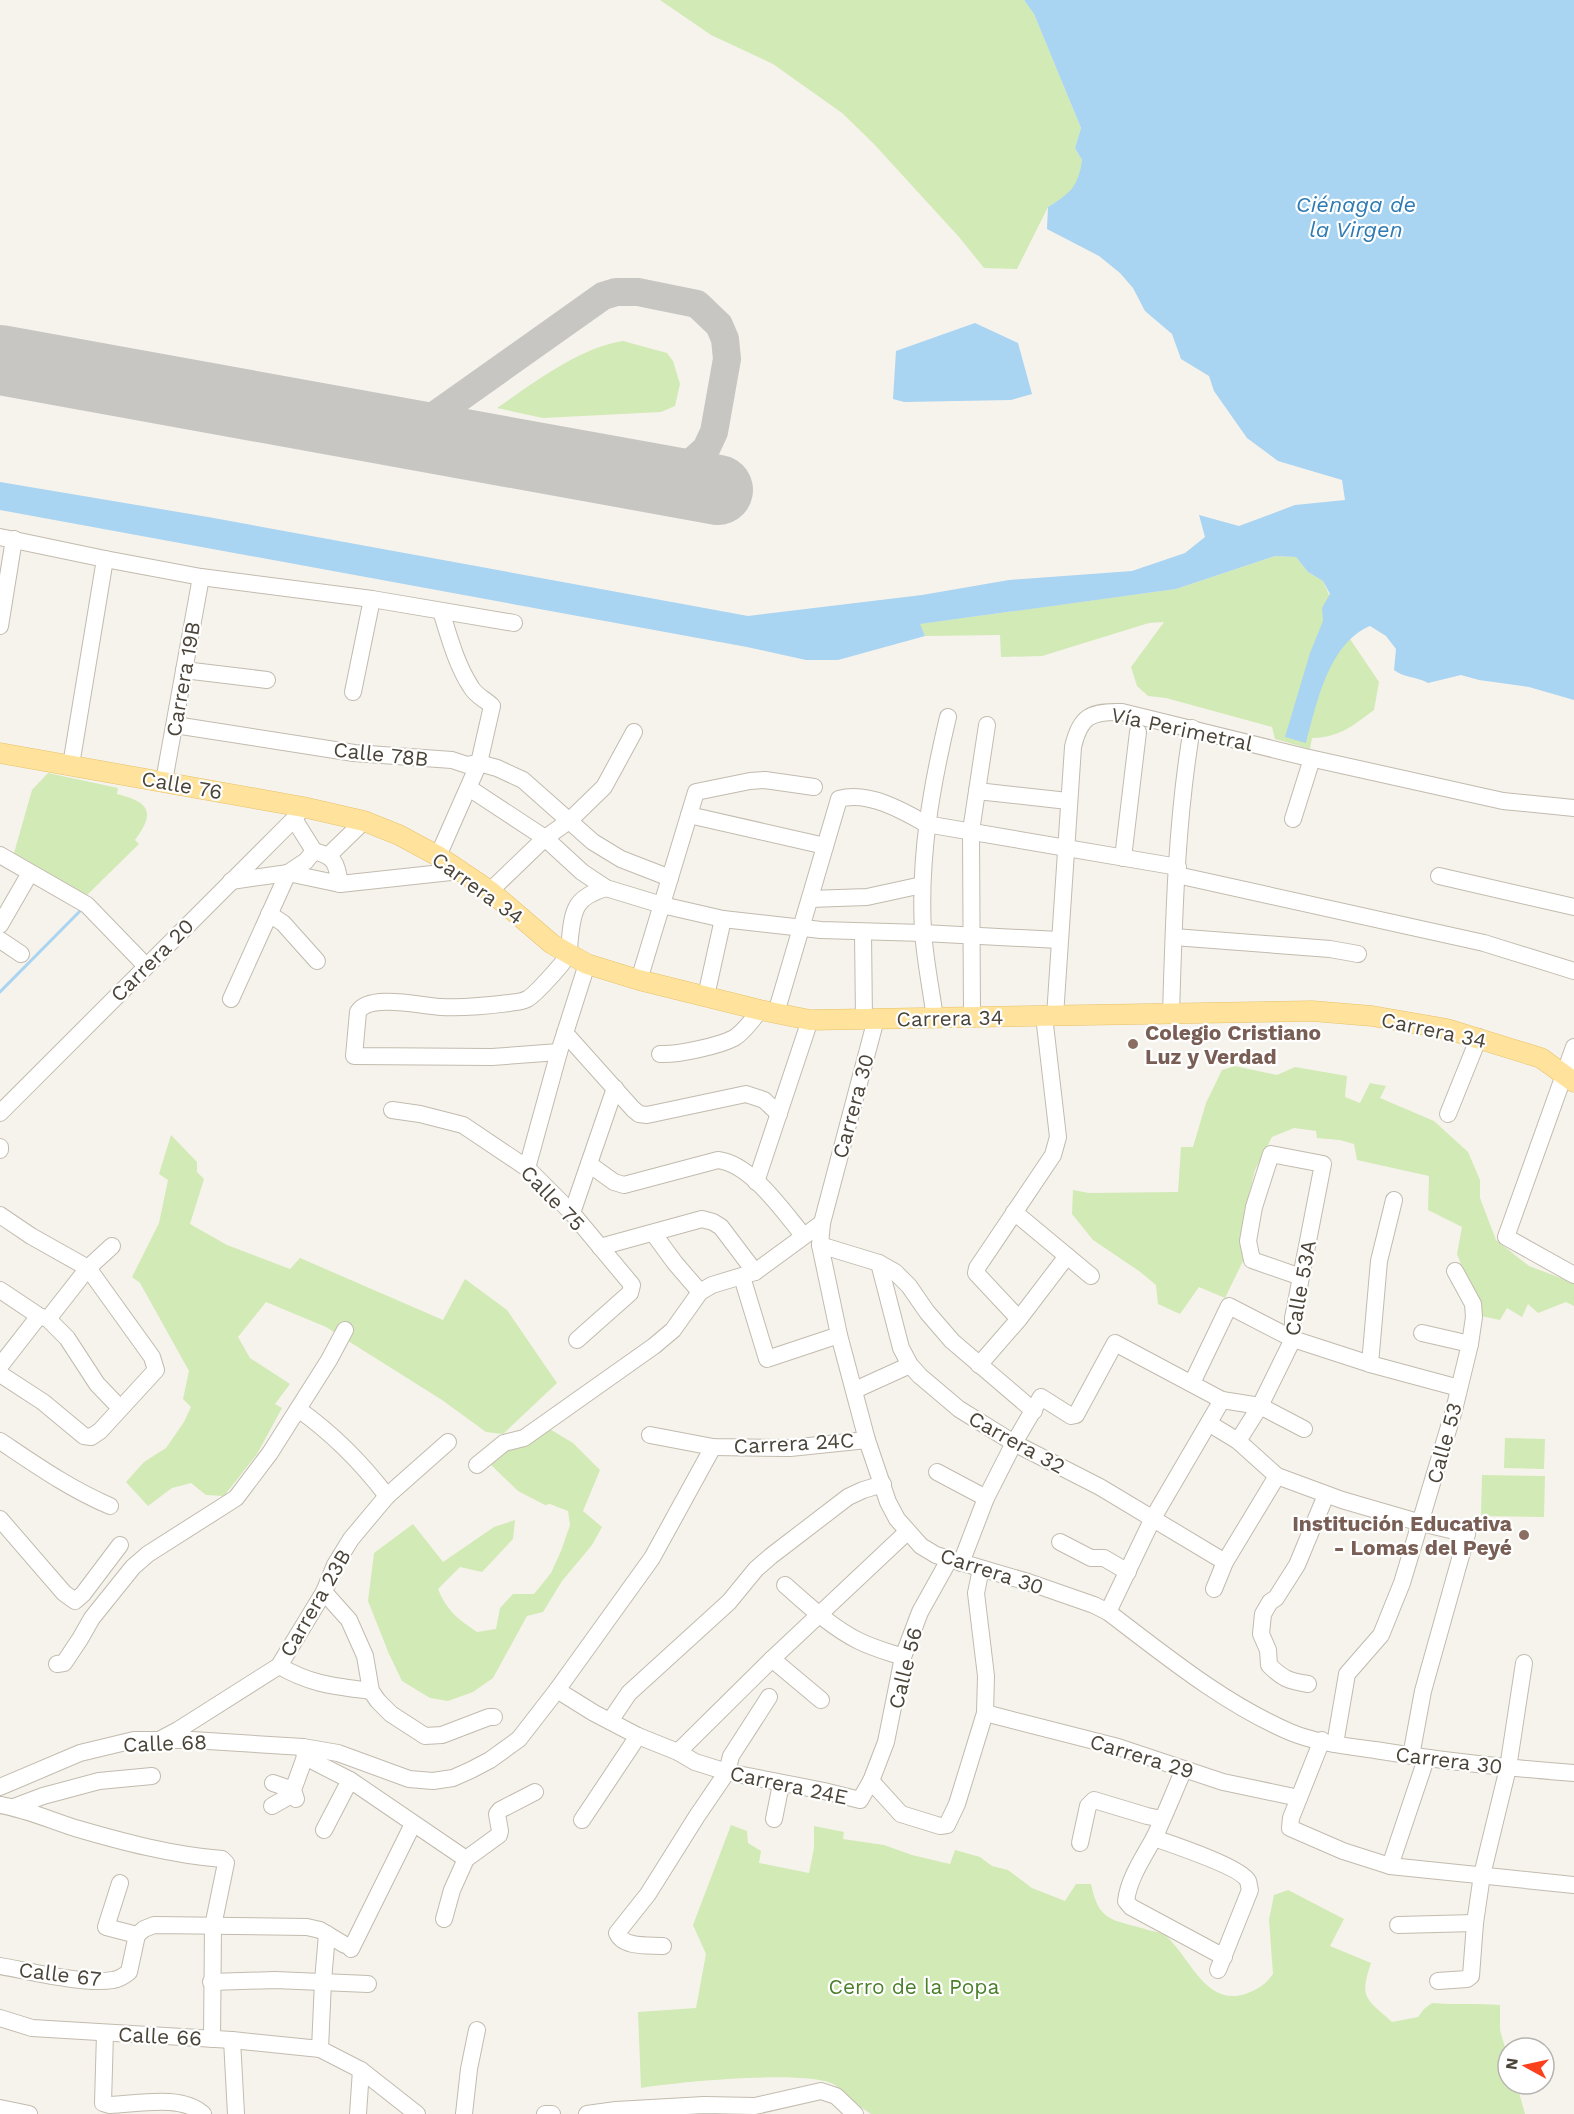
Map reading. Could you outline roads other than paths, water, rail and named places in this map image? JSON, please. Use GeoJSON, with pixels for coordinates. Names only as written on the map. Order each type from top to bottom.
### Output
{"type":"FeatureCollection","features":[{"type":"Feature","properties":{"kind":"main road","name":"Calle 76"},"geometry":{"type":"LineString","coordinates":[[0,753],[164,781],[298,813],[364,821]]}},
{"type":"Feature","properties":{"kind":"main road","name":"Carrera 34"},"geometry":{"type":"LineString","coordinates":[[364,821],[399,835],[438,856],[490,891],[552,944],[587,964],[639,980],[768,1012],[810,1020],[1322,1012],[1411,1021],[1479,1037],[1541,1058],[1569,1078]]}},
{"type":"Feature","properties":{"kind":"street"},"geometry":{"type":"LineString","coordinates":[[0,626],[7,538],[105,560],[201,577],[372,599],[514,623]]}},
{"type":"Feature","properties":{"kind":"street"},"geometry":{"type":"LineString","coordinates":[[71,765],[105,560]]}},
{"type":"Feature","properties":{"kind":"street","name":"Carrera 19B"},"geometry":{"type":"LineString","coordinates":[[164,781],[201,577]]}},
{"type":"Feature","properties":{"kind":"street"},"geometry":{"type":"LineString","coordinates":[[353,692],[372,599]]}},
{"type":"Feature","properties":{"kind":"street"},"geometry":{"type":"LineString","coordinates":[[438,856],[479,763],[492,706],[478,696],[471,687],[451,643],[441,611]]}},
{"type":"Feature","properties":{"kind":"street"},"geometry":{"type":"LineString","coordinates":[[184,670],[267,680]]}},
{"type":"Feature","properties":{"kind":"street","name":"Vía Perimetral"},"geometry":{"type":"LineString","coordinates":[[1019,1319],[976,1273],[977,1268],[1053,1155],[1058,1137],[1049,1016],[1059,940],[1073,747],[1082,722],[1092,714],[1105,711],[1122,712],[1266,747],[1308,761],[1503,801],[1574,808]]}},
{"type":"Feature","properties":{"kind":"street"},"geometry":{"type":"LineString","coordinates":[[935,1018],[923,933],[922,885],[927,824],[935,770],[948,717]]}},
{"type":"Feature","properties":{"kind":"street","name":"Calle 78B"},"geometry":{"type":"LineString","coordinates":[[175,725],[354,753],[452,760],[466,765],[479,763],[497,768],[523,780],[593,842],[621,859],[670,879]]}},
{"type":"Feature","properties":{"kind":"street"},"geometry":{"type":"LineString","coordinates":[[972,1017],[971,831],[987,725]]}},
{"type":"Feature","properties":{"kind":"street"},"geometry":{"type":"LineString","coordinates":[[1171,1014],[1183,784],[1192,728]]}},
{"type":"Feature","properties":{"kind":"street"},"geometry":{"type":"LineString","coordinates":[[490,891],[545,838],[569,821],[604,787],[634,732]]}},
{"type":"Feature","properties":{"kind":"street"},"geometry":{"type":"LineString","coordinates":[[1123,858],[1138,732]]}},
{"type":"Feature","properties":{"kind":"street"},"geometry":{"type":"LineString","coordinates":[[1293,819],[1308,761]]}},
{"type":"Feature","properties":{"kind":"street"},"geometry":{"type":"LineString","coordinates":[[639,980],[696,792],[765,780],[814,787]]}},
{"type":"Feature","properties":{"kind":"street"},"geometry":{"type":"LineString","coordinates":[[469,788],[545,838],[582,872],[606,888],[662,905],[723,919],[801,928],[863,933],[923,933],[1059,940]]}},
{"type":"Feature","properties":{"kind":"street"},"geometry":{"type":"LineString","coordinates":[[976,791],[1068,801]]}},
{"type":"Feature","properties":{"kind":"street"},"geometry":{"type":"LineString","coordinates":[[660,1054],[682,1053],[732,1039],[768,1012],[801,928],[839,799],[851,796],[875,801],[907,813],[927,824],[1123,858],[1484,943],[1574,971]]}},
{"type":"Feature","properties":{"kind":"street"},"geometry":{"type":"LineString","coordinates":[[298,813],[321,853],[336,864],[340,884]]}},
{"type":"Feature","properties":{"kind":"street","name":"Carrera 20"},"geometry":{"type":"LineString","coordinates":[[0,1113],[298,813]]}},
{"type":"Feature","properties":{"kind":"street"},"geometry":{"type":"LineString","coordinates":[[689,815],[825,846]]}},
{"type":"Feature","properties":{"kind":"street"},"geometry":{"type":"LineString","coordinates":[[231,999],[288,873],[321,853],[364,821]]}},
{"type":"Feature","properties":{"kind":"street"},"geometry":{"type":"LineString","coordinates":[[0,855],[87,905],[146,966]]}},
{"type":"Feature","properties":{"kind":"street"},"geometry":{"type":"LineString","coordinates":[[231,880],[288,873],[340,884],[460,871]]}},
{"type":"Feature","properties":{"kind":"street"},"geometry":{"type":"LineString","coordinates":[[0,925],[30,873]]}},
{"type":"Feature","properties":{"kind":"street"},"geometry":{"type":"LineString","coordinates":[[1439,876],[1574,907]]}},
{"type":"Feature","properties":{"kind":"street"},"geometry":{"type":"LineString","coordinates":[[810,899],[867,897],[922,885]]}},
{"type":"Feature","properties":{"kind":"street"},"geometry":{"type":"LineString","coordinates":[[559,1052],[492,1057],[354,1056],[358,1012],[361,1007],[401,1001],[440,1007],[481,1007],[527,999],[537,992],[568,955],[575,906],[592,892],[606,888]]}},
{"type":"Feature","properties":{"kind":"street"},"geometry":{"type":"LineString","coordinates":[[269,914],[284,923],[317,961]]}},
{"type":"Feature","properties":{"kind":"street"},"geometry":{"type":"LineString","coordinates":[[706,996],[723,919]]}},
{"type":"Feature","properties":{"kind":"street","name":"Carrera 30"},"geometry":{"type":"LineString","coordinates":[[863,933],[870,1019],[822,1223],[820,1245],[839,1335],[867,1440],[888,1502],[907,1532],[921,1546],[955,1562],[1028,1582],[1108,1612],[1196,1679],[1235,1704],[1293,1733],[1328,1742],[1419,1758],[1574,1773]]}},
{"type":"Feature","properties":{"kind":"street"},"geometry":{"type":"LineString","coordinates":[[1174,937],[1330,949],[1358,954]]}},
{"type":"Feature","properties":{"kind":"street"},"geometry":{"type":"LineString","coordinates":[[0,940],[21,954]]}},
{"type":"Feature","properties":{"kind":"street"},"geometry":{"type":"LineString","coordinates":[[527,1168],[559,1052],[587,964]]}},
{"type":"Feature","properties":{"kind":"street"},"geometry":{"type":"LineString","coordinates":[[756,1182],[810,1020]]}},
{"type":"Feature","properties":{"kind":"street"},"geometry":{"type":"LineString","coordinates":[[565,1033],[639,1114],[647,1115],[746,1094],[764,1100],[779,1114]]}},
{"type":"Feature","properties":{"kind":"street"},"geometry":{"type":"LineString","coordinates":[[1448,1114],[1479,1037]]}},
{"type":"Feature","properties":{"kind":"street"},"geometry":{"type":"LineString","coordinates":[[1574,1047],[1569,1078],[1506,1236],[1574,1275]]}},
{"type":"Feature","properties":{"kind":"street"},"geometry":{"type":"LineString","coordinates":[[572,1212],[615,1088]]}},
{"type":"Feature","properties":{"kind":"street","name":"Calle 75"},"geometry":{"type":"LineString","coordinates":[[392,1110],[420,1114],[463,1125],[527,1168],[572,1212],[632,1285],[630,1293],[578,1340]]}},
{"type":"Feature","properties":{"kind":"street","name":"Calle 53A"},"geometry":{"type":"LineString","coordinates":[[1238,1441],[1260,1406],[1293,1340],[1293,1318],[1301,1277],[1323,1164],[1271,1154],[1254,1207],[1248,1241],[1252,1260],[1301,1277]]}},
{"type":"Feature","properties":{"kind":"street"},"geometry":{"type":"LineString","coordinates":[[589,1164],[614,1182],[624,1185],[718,1160],[729,1161],[756,1182],[803,1235]]}},
{"type":"Feature","properties":{"kind":"street"},"geometry":{"type":"LineString","coordinates":[[1370,1364],[1379,1261],[1394,1200]]}},
{"type":"Feature","properties":{"kind":"street"},"geometry":{"type":"LineString","coordinates":[[1014,1212],[1091,1276]]}},
{"type":"Feature","properties":{"kind":"street"},"geometry":{"type":"LineString","coordinates":[[0,1215],[31,1236],[88,1268],[152,1357],[156,1370],[100,1431],[91,1437],[0,1374]]}},
{"type":"Feature","properties":{"kind":"street"},"geometry":{"type":"LineString","coordinates":[[600,1247],[702,1219],[713,1221],[722,1227],[748,1274],[767,1359],[839,1335]]}},
{"type":"Feature","properties":{"kind":"street"},"geometry":{"type":"LineString","coordinates":[[477,1465],[504,1443],[524,1438],[654,1347],[673,1330],[700,1292],[712,1285],[748,1274],[767,1265],[803,1235],[822,1223]]}},
{"type":"Feature","properties":{"kind":"street"},"geometry":{"type":"LineString","coordinates":[[653,1233],[700,1292]]}},
{"type":"Feature","properties":{"kind":"street"},"geometry":{"type":"LineString","coordinates":[[820,1245],[879,1263],[895,1272],[909,1286],[927,1312],[952,1341],[979,1365],[1038,1404],[1071,1416],[1076,1415],[1115,1343],[1222,1400],[1260,1406],[1304,1429]]}},
{"type":"Feature","properties":{"kind":"street"},"geometry":{"type":"LineString","coordinates":[[0,1366],[88,1268],[112,1246]]}},
{"type":"Feature","properties":{"kind":"street"},"geometry":{"type":"LineString","coordinates":[[979,1365],[1019,1319],[1067,1256]]}},
{"type":"Feature","properties":{"kind":"street","name":"Carrera 32"},"geometry":{"type":"LineString","coordinates":[[879,1263],[901,1348],[910,1365],[920,1376],[959,1409],[1014,1443],[1100,1487],[1225,1562]]}},
{"type":"Feature","properties":{"kind":"street","name":"Calle 53"},"geometry":{"type":"LineString","coordinates":[[1390,1866],[1342,1851],[1290,1828],[1291,1818],[1328,1742],[1338,1734],[1347,1674],[1381,1635],[1402,1582],[1421,1523],[1459,1388],[1474,1317],[1473,1304],[1455,1271]]}},
{"type":"Feature","properties":{"kind":"street"},"geometry":{"type":"LineString","coordinates":[[0,1290],[43,1318],[67,1338],[97,1384],[120,1408]]}},
{"type":"Feature","properties":{"kind":"street"},"geometry":{"type":"LineString","coordinates":[[1192,1383],[1229,1306],[1293,1340],[1459,1388]]}},
{"type":"Feature","properties":{"kind":"street"},"geometry":{"type":"LineString","coordinates":[[57,1664],[64,1663],[92,1618],[133,1567],[148,1554],[236,1498],[270,1453],[329,1360],[345,1330]]}},
{"type":"Feature","properties":{"kind":"street"},"geometry":{"type":"LineString","coordinates":[[1422,1333],[1470,1344]]}},
{"type":"Feature","properties":{"kind":"street"},"geometry":{"type":"LineString","coordinates":[[855,1390],[910,1365]]}},
{"type":"Feature","properties":{"kind":"street"},"geometry":{"type":"LineString","coordinates":[[1108,1612],[1153,1518],[1222,1400]]}},
{"type":"Feature","properties":{"kind":"street","name":"Calle 56"},"geometry":{"type":"LineString","coordinates":[[871,1781],[886,1742],[903,1657],[920,1612],[955,1562],[1014,1443],[1038,1404]]}},
{"type":"Feature","properties":{"kind":"street"},"geometry":{"type":"LineString","coordinates":[[298,1408],[325,1428],[366,1468],[387,1496]]}},
{"type":"Feature","properties":{"kind":"street"},"geometry":{"type":"LineString","coordinates":[[1210,1424],[1238,1441],[1277,1476],[1326,1495],[1467,1534],[1423,1691],[1419,1758],[1390,1866],[1574,1884]]}},
{"type":"Feature","properties":{"kind":"street","name":"Carrera 24C"},"geometry":{"type":"LineString","coordinates":[[650,1435],[713,1447],[790,1448],[867,1440]]}},
{"type":"Feature","properties":{"kind":"street"},"geometry":{"type":"LineString","coordinates":[[0,1441],[64,1483],[110,1506]]}},
{"type":"Feature","properties":{"kind":"street","name":"Carrera 23B"},"geometry":{"type":"LineString","coordinates":[[160,1739],[279,1666],[324,1592],[335,1565],[351,1539],[387,1496],[448,1442]]}},
{"type":"Feature","properties":{"kind":"street","name":"Calle 68"},"geometry":{"type":"LineString","coordinates":[[0,1787],[80,1753],[134,1740],[160,1739],[338,1753],[409,1779],[433,1781],[453,1778],[471,1770],[510,1747],[519,1739],[557,1690],[652,1558],[713,1447]]}},
{"type":"Feature","properties":{"kind":"street"},"geometry":{"type":"LineString","coordinates":[[937,1472],[986,1498]]}},
{"type":"Feature","properties":{"kind":"street"},"geometry":{"type":"LineString","coordinates":[[1214,1589],[1225,1562],[1277,1476]]}},
{"type":"Feature","properties":{"kind":"street"},"geometry":{"type":"LineString","coordinates":[[610,1721],[629,1693],[729,1602],[756,1569],[848,1497],[883,1484]]}},
{"type":"Feature","properties":{"kind":"street"},"geometry":{"type":"LineString","coordinates":[[1308,1684],[1280,1676],[1269,1665],[1268,1650],[1262,1634],[1263,1614],[1297,1565],[1326,1495]]}},
{"type":"Feature","properties":{"kind":"street"},"geometry":{"type":"LineString","coordinates":[[0,1519],[64,1593],[75,1601],[83,1594],[120,1545]]}},
{"type":"Feature","properties":{"kind":"street"},"geometry":{"type":"LineString","coordinates":[[678,1752],[772,1659],[907,1532]]}},
{"type":"Feature","properties":{"kind":"street"},"geometry":{"type":"LineString","coordinates":[[1060,1542],[1091,1557],[1104,1558],[1128,1572]]}},
{"type":"Feature","properties":{"kind":"street"},"geometry":{"type":"LineString","coordinates":[[981,1569],[976,1588],[986,1676],[985,1713]]}},
{"type":"Feature","properties":{"kind":"street"},"geometry":{"type":"LineString","coordinates":[[785,1584],[819,1615],[859,1641],[903,1657]]}},
{"type":"Feature","properties":{"kind":"street"},"geometry":{"type":"LineString","coordinates":[[324,1592],[349,1620],[365,1656],[370,1690],[391,1714],[425,1736],[442,1735],[494,1717]]}},
{"type":"Feature","properties":{"kind":"street"},"geometry":{"type":"LineString","coordinates":[[772,1659],[821,1700]]}},
{"type":"Feature","properties":{"kind":"street"},"geometry":{"type":"LineString","coordinates":[[1438,1981],[1467,1979],[1472,1976],[1475,1923],[1482,1875],[1508,1768],[1524,1663]]}},
{"type":"Feature","properties":{"kind":"street"},"geometry":{"type":"LineString","coordinates":[[279,1666],[297,1676],[320,1684],[370,1690]]}},
{"type":"Feature","properties":{"kind":"street","name":"Carrera 24E"},"geometry":{"type":"LineString","coordinates":[[557,1690],[638,1736],[696,1762],[727,1772],[860,1800],[871,1781],[901,1814],[940,1826],[946,1825],[957,1804],[985,1713]]}},
{"type":"Feature","properties":{"kind":"street"},"geometry":{"type":"LineString","coordinates":[[663,1946],[625,1942],[619,1938],[617,1932],[648,1894],[727,1772],[731,1756],[769,1697]]}},
{"type":"Feature","properties":{"kind":"street","name":"Carrera 29"},"geometry":{"type":"LineString","coordinates":[[985,1713],[1118,1747],[1223,1782],[1299,1798]]}},
{"type":"Feature","properties":{"kind":"street"},"geometry":{"type":"LineString","coordinates":[[582,1820],[638,1736]]}},
{"type":"Feature","properties":{"kind":"street"},"geometry":{"type":"LineString","coordinates":[[272,1806],[294,1794],[304,1752]]}},
{"type":"Feature","properties":{"kind":"street","name":"Calle 68"},"geometry":{"type":"LineString","coordinates":[[304,1752],[466,1858]]}},
{"type":"Feature","properties":{"kind":"street"},"geometry":{"type":"LineString","coordinates":[[1154,1838],[1212,1860],[1240,1873],[1248,1881],[1250,1890],[1221,1963],[1131,1907],[1126,1901],[1127,1891],[1154,1838],[1184,1769]]}},
{"type":"Feature","properties":{"kind":"street"},"geometry":{"type":"LineString","coordinates":[[7,1806],[99,1781],[152,1776]]}},
{"type":"Feature","properties":{"kind":"street"},"geometry":{"type":"LineString","coordinates":[[324,1830],[350,1780]]}},
{"type":"Feature","properties":{"kind":"street"},"geometry":{"type":"LineString","coordinates":[[273,1783],[294,1794]]}},
{"type":"Feature","properties":{"kind":"street"},"geometry":{"type":"LineString","coordinates":[[774,1819],[781,1784]]}},
{"type":"Feature","properties":{"kind":"street"},"geometry":{"type":"LineString","coordinates":[[444,1919],[452,1890],[466,1858],[499,1835],[497,1814],[500,1810],[535,1792]]}},
{"type":"Feature","properties":{"kind":"street"},"geometry":{"type":"LineString","coordinates":[[1080,1843],[1088,1806],[1094,1800],[1162,1819]]}},
{"type":"Feature","properties":{"kind":"street"},"geometry":{"type":"LineString","coordinates":[[7,1806],[145,1847],[222,1859],[226,1863],[213,1926],[212,2039]]}},
{"type":"Feature","properties":{"kind":"street"},"geometry":{"type":"LineString","coordinates":[[120,1883],[106,1927],[136,1935],[154,1925],[307,1927],[320,1930],[348,1947],[413,1824]]}},
{"type":"Feature","properties":{"kind":"street"},"geometry":{"type":"LineString","coordinates":[[1398,1924],[1475,1923]]}},
{"type":"Feature","properties":{"kind":"street"},"geometry":{"type":"LineString","coordinates":[[327,1934],[322,1981],[320,2049],[362,2070],[417,2114]]}},
{"type":"Feature","properties":{"kind":"street","name":"Calle 67"},"geometry":{"type":"LineString","coordinates":[[0,1966],[74,1979],[109,1981],[121,1978],[129,1972],[136,1935]]}},
{"type":"Feature","properties":{"kind":"street"},"geometry":{"type":"LineString","coordinates":[[211,1982],[275,1980],[368,1984]]}},
{"type":"Feature","properties":{"kind":"street","name":"Calle 66"},"geometry":{"type":"LineString","coordinates":[[0,2018],[32,2028],[232,2040],[320,2049]]}},
{"type":"Feature","properties":{"kind":"street"},"geometry":{"type":"LineString","coordinates":[[464,2114],[469,2069],[477,2030]]}},
{"type":"Feature","properties":{"kind":"street"},"geometry":{"type":"LineString","coordinates":[[105,2033],[103,2103],[110,2105],[172,2102],[196,2107],[203,2114]]}},
{"type":"Feature","properties":{"kind":"street"},"geometry":{"type":"LineString","coordinates":[[232,2040],[236,2114]]}},
{"type":"Feature","properties":{"kind":"street"},"geometry":{"type":"LineString","coordinates":[[358,2114],[362,2070]]}},
{"type":"Feature","properties":{"kind":"street"},"geometry":{"type":"LineString","coordinates":[[587,2114],[704,2104],[755,2106],[821,2091],[836,2096],[855,2114]]}},
{"type":"Feature","properties":{"kind":"street"},"geometry":{"type":"LineString","coordinates":[[0,2108],[30,2114]]}},
{"type":"Feature","properties":{"kind":"street"},"geometry":{"type":"LineString","coordinates":[[545,2114],[552,2114]]}},
{"type":"Feature","properties":{"kind":"water","name":"Ciénaga de la Virgen"},"geometry":{"type":"Polygon","coordinates":[[[1024,0],[1574,0],[1574,700],[1529,687],[1461,675],[1428,683],[1402,674],[1394,670],[1396,649],[1386,636],[1370,626],[1344,646],[1334,660],[1320,693],[1306,743],[1285,737],[1310,653],[1323,621],[1322,608],[1330,594],[1323,581],[1308,572],[1296,557],[1275,556],[1176,589],[920,624],[925,636],[838,660],[806,660],[747,647],[0,510],[0,482],[208,517],[748,616],[922,595],[1009,580],[1132,571],[1185,553],[1205,537],[1199,515],[1239,526],[1295,505],[1345,500],[1342,480],[1278,461],[1247,438],[1214,391],[1209,376],[1181,359],[1172,334],[1145,311],[1133,288],[1120,273],[1099,256],[1047,229],[1048,207],[1068,193],[1076,183],[1082,160],[1075,148],[1081,128],[1034,14],[1024,0]]]}},
{"type":"Feature","properties":{"kind":"water"},"geometry":{"type":"Polygon","coordinates":[[[975,323],[1018,343],[1032,394],[1011,400],[904,402],[893,399],[896,351],[975,323]]]}},
{"type":"Feature","properties":{"kind":"waterway"},"geometry":{"type":"LineString","coordinates":[[0,992],[83,908]]}},
{"type":"Feature","properties":{"kind":"place","name":"Colegio Cristiano Luz y Verdad"},"geometry":{"type":"Point","coordinates":[1133,1044]}},
{"type":"Feature","properties":{"kind":"place","name":"Institución Educativa - Lomas del Peyé"},"geometry":{"type":"Point","coordinates":[1524,1535]}},
{"type":"Feature","properties":{"kind":"park label","name":"Cerro de la Popa"},"geometry":{"type":"Point","coordinates":[914,1986]}}]}
